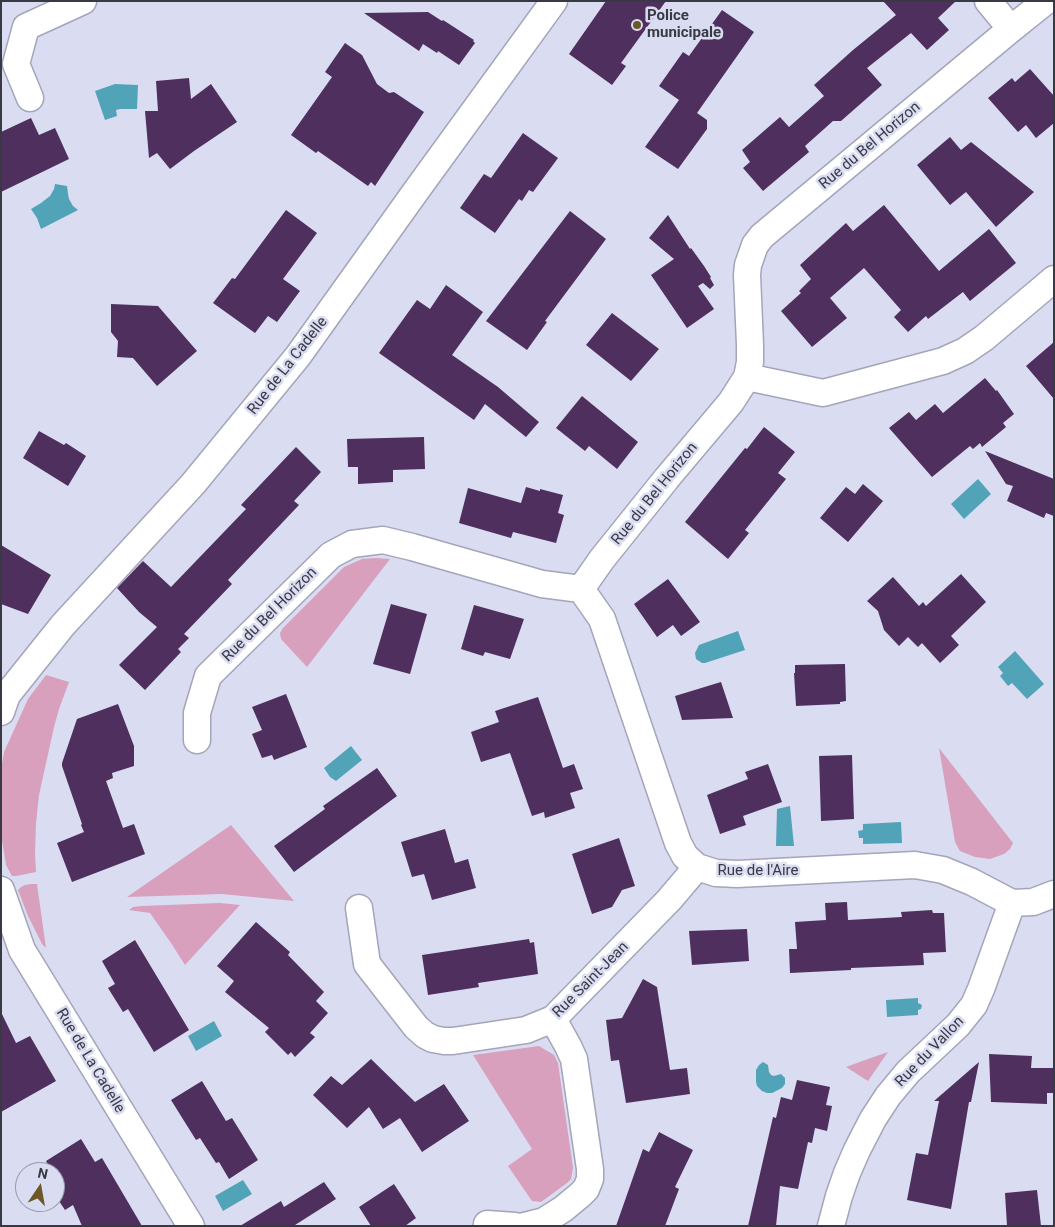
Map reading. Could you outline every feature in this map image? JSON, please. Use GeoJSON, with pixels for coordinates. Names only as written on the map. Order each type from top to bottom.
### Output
{"type":"FeatureCollection","features":[{"type":"Feature","properties":{"kind":"street"},"geometry":{"type":"LineString","coordinates":[[30,98],[16,64],[26,27],[83,1]]}},
{"type":"Feature","properties":{"kind":"street","name":"Rue de La Cadelle"},"geometry":{"type":"LineString","coordinates":[[1,712],[8,695],[64,626],[192,484],[298,356],[554,1]]}},
{"type":"Feature","properties":{"kind":"street"},"geometry":{"type":"LineString","coordinates":[[988,1],[1011,29]]}},
{"type":"Feature","properties":{"kind":"street","name":"Rue du Bel Horizon"},"geometry":{"type":"LineString","coordinates":[[198,740],[197,713],[208,676],[331,555],[352,544],[383,540],[542,584],[581,589],[602,559],[731,402],[747,377],[750,362],[748,265],[755,245],[762,236],[1046,1]]}},
{"type":"Feature","properties":{"kind":"street"},"geometry":{"type":"LineString","coordinates":[[747,377],[823,393],[943,361],[965,351],[984,338],[1054,279]]}},
{"type":"Feature","properties":{"kind":"street","name":"Rue de l'Aire"},"geometry":{"type":"LineString","coordinates":[[581,589],[602,619],[681,849],[685,856],[697,867],[716,873],[737,874],[915,865],[943,870],[972,882],[1012,903]]}},
{"type":"Feature","properties":{"kind":"street","name":"Rue Saint-Jean"},"geometry":{"type":"LineString","coordinates":[[359,908],[368,964],[416,1028],[433,1039],[453,1041],[526,1030],[553,1019],[670,900],[697,867]]}},
{"type":"Feature","properties":{"kind":"street","name":"Rue de La Cadelle"},"geometry":{"type":"LineString","coordinates":[[1,890],[22,950],[191,1226]]}},
{"type":"Feature","properties":{"kind":"street"},"geometry":{"type":"LineString","coordinates":[[1012,903],[1033,902],[1054,894]]}},
{"type":"Feature","properties":{"kind":"street","name":"Rue du Vallon"},"geometry":{"type":"LineString","coordinates":[[831,1226],[850,1165],[888,1096],[908,1072],[958,1025],[974,1004],[1012,903]]}},
{"type":"Feature","properties":{"kind":"street"},"geometry":{"type":"LineString","coordinates":[[524,1226],[544,1222],[563,1209],[580,1195],[590,1179],[574,1059],[553,1019]]}},
{"type":"Feature","properties":{"kind":"street"},"geometry":{"type":"LineString","coordinates":[[487,1224],[515,1226]]}},
{"type":"Feature","properties":{"kind":"shaded area"},"geometry":{"type":"Polygon","coordinates":[[[362,559],[390,559],[307,667],[281,639],[280,633],[283,628],[344,567],[362,559]]]}},
{"type":"Feature","properties":{"kind":"shaded area"},"geometry":{"type":"Polygon","coordinates":[[[46,675],[69,682],[54,727],[39,795],[36,823],[36,872],[12,876],[6,865],[1,834],[1,770],[4,752],[28,699],[46,675]]]}},
{"type":"Feature","properties":{"kind":"shaded area"},"geometry":{"type":"Polygon","coordinates":[[[939,748],[1013,843],[1004,854],[990,859],[975,857],[960,851],[955,842],[939,748]]]}},
{"type":"Feature","properties":{"kind":"shaded area"},"geometry":{"type":"Polygon","coordinates":[[[231,825],[294,901],[222,894],[127,897],[231,825]]]}},
{"type":"Feature","properties":{"kind":"shaded area"},"geometry":{"type":"Polygon","coordinates":[[[37,884],[46,948],[42,944],[28,916],[18,890],[25,885],[37,884]]]}},
{"type":"Feature","properties":{"kind":"shaded area"},"geometry":{"type":"Polygon","coordinates":[[[220,903],[240,905],[185,965],[150,913],[129,910],[133,907],[141,906],[220,903]]]}},
{"type":"Feature","properties":{"kind":"shaded area"},"geometry":{"type":"Polygon","coordinates":[[[539,1046],[554,1055],[558,1063],[573,1168],[571,1179],[541,1202],[532,1201],[508,1166],[532,1149],[473,1055],[539,1046]]]}},
{"type":"Feature","properties":{"kind":"shaded area"},"geometry":{"type":"Polygon","coordinates":[[[888,1052],[868,1081],[846,1067],[865,1060],[888,1052]]]}},
{"type":"Feature","properties":{"kind":"water"},"geometry":{"type":"Polygon","coordinates":[[[115,84],[138,85],[137,109],[116,110],[117,116],[105,120],[95,91],[115,84]]]}},
{"type":"Feature","properties":{"kind":"water"},"geometry":{"type":"Polygon","coordinates":[[[55,184],[67,186],[69,199],[78,210],[41,229],[31,209],[50,196],[55,184]]]}},
{"type":"Feature","properties":{"kind":"water"},"geometry":{"type":"Polygon","coordinates":[[[978,479],[991,494],[964,519],[951,504],[978,479]]]}},
{"type":"Feature","properties":{"kind":"water"},"geometry":{"type":"Polygon","coordinates":[[[738,631],[745,650],[705,663],[696,659],[695,653],[699,645],[738,631]]]}},
{"type":"Feature","properties":{"kind":"water"},"geometry":{"type":"Polygon","coordinates":[[[1015,651],[1044,684],[1027,699],[1012,683],[1008,686],[1000,676],[1003,673],[998,667],[1015,651]]]}},
{"type":"Feature","properties":{"kind":"water"},"geometry":{"type":"Polygon","coordinates":[[[351,746],[362,760],[336,781],[330,777],[324,768],[351,746]]]}},
{"type":"Feature","properties":{"kind":"water"},"geometry":{"type":"Polygon","coordinates":[[[790,806],[794,846],[776,846],[777,809],[790,806]]]}},
{"type":"Feature","properties":{"kind":"water"},"geometry":{"type":"Polygon","coordinates":[[[901,822],[902,843],[863,844],[863,838],[859,838],[858,831],[863,830],[863,824],[901,822]]]}},
{"type":"Feature","properties":{"kind":"water"},"geometry":{"type":"Polygon","coordinates":[[[918,998],[918,1003],[922,1005],[921,1009],[918,1010],[918,1015],[887,1017],[886,1000],[918,998]]]}},
{"type":"Feature","properties":{"kind":"water"},"geometry":{"type":"Polygon","coordinates":[[[214,1021],[222,1036],[196,1051],[188,1036],[214,1021]]]}},
{"type":"Feature","properties":{"kind":"water"},"geometry":{"type":"Polygon","coordinates":[[[763,1062],[768,1065],[771,1075],[781,1074],[785,1078],[785,1084],[782,1088],[772,1093],[762,1091],[757,1086],[756,1070],[763,1062]]]}},
{"type":"Feature","properties":{"kind":"water"},"geometry":{"type":"Polygon","coordinates":[[[243,1180],[252,1194],[223,1211],[215,1196],[243,1180]]]}},
{"type":"Feature","properties":{"kind":"building"},"geometry":{"type":"Polygon","coordinates":[[[606,1],[666,1],[621,63],[626,66],[612,85],[569,54],[606,1]]]}},
{"type":"Feature","properties":{"kind":"building"},"geometry":{"type":"Polygon","coordinates":[[[883,1],[956,1],[938,18],[949,30],[927,50],[911,33],[867,68],[882,85],[841,121],[833,121],[805,146],[809,152],[763,191],[743,168],[750,162],[742,150],[780,117],[789,127],[824,96],[814,85],[896,15],[883,1]]]}},
{"type":"Feature","properties":{"kind":"building"},"geometry":{"type":"Polygon","coordinates":[[[722,10],[754,32],[697,113],[707,120],[707,129],[678,169],[645,147],[679,100],[659,86],[683,52],[689,56],[722,10]]]}},
{"type":"Feature","properties":{"kind":"building"},"geometry":{"type":"Polygon","coordinates":[[[428,12],[474,40],[475,43],[459,65],[438,51],[437,53],[423,44],[419,51],[364,13],[428,12]]]}},
{"type":"Feature","properties":{"kind":"building"},"geometry":{"type":"Polygon","coordinates":[[[345,43],[362,55],[377,84],[389,93],[394,92],[424,112],[375,186],[371,182],[368,186],[318,151],[316,153],[291,135],[332,77],[325,72],[345,43]]]}},
{"type":"Feature","properties":{"kind":"building"},"geometry":{"type":"Polygon","coordinates":[[[1030,69],[1054,96],[1054,123],[1036,138],[1026,125],[1018,132],[988,98],[1012,78],[1015,82],[1030,69]]]}},
{"type":"Feature","properties":{"kind":"building"},"geometry":{"type":"Polygon","coordinates":[[[189,78],[191,99],[211,84],[237,122],[170,169],[157,153],[149,158],[145,111],[158,111],[156,81],[189,78]]]}},
{"type":"Feature","properties":{"kind":"building"},"geometry":{"type":"Polygon","coordinates":[[[31,118],[39,135],[55,128],[69,159],[1,192],[1,132],[31,118]]]}},
{"type":"Feature","properties":{"kind":"building"},"geometry":{"type":"Polygon","coordinates":[[[523,133],[558,158],[533,192],[529,190],[522,201],[519,199],[495,233],[460,208],[484,174],[491,178],[523,133]]]}},
{"type":"Feature","properties":{"kind":"building"},"geometry":{"type":"Polygon","coordinates":[[[950,137],[961,150],[971,142],[1034,192],[996,227],[966,192],[950,205],[917,165],[950,137]]]}},
{"type":"Feature","properties":{"kind":"building"},"geometry":{"type":"Polygon","coordinates":[[[884,205],[939,271],[989,229],[1016,263],[970,301],[963,292],[928,319],[926,316],[908,332],[894,317],[901,310],[864,268],[830,298],[847,318],[812,347],[781,311],[801,293],[799,291],[811,279],[800,265],[846,223],[853,231],[884,205]]]}},
{"type":"Feature","properties":{"kind":"building"},"geometry":{"type":"Polygon","coordinates":[[[286,210],[317,233],[283,279],[300,291],[277,322],[268,316],[255,333],[213,303],[232,278],[235,279],[286,210]]]}},
{"type":"Feature","properties":{"kind":"building"},"geometry":{"type":"Polygon","coordinates":[[[570,211],[606,239],[545,321],[547,322],[527,350],[486,321],[570,211]]]}},
{"type":"Feature","properties":{"kind":"building"},"geometry":{"type":"Polygon","coordinates":[[[668,215],[690,249],[704,266],[714,285],[710,289],[703,283],[698,286],[714,309],[687,328],[651,275],[674,259],[649,238],[668,215]]]}},
{"type":"Feature","properties":{"kind":"building"},"geometry":{"type":"Polygon","coordinates":[[[446,285],[483,312],[452,355],[498,387],[539,422],[526,437],[485,404],[474,420],[379,353],[417,300],[430,309],[446,285]]]}},
{"type":"Feature","properties":{"kind":"building"},"geometry":{"type":"Polygon","coordinates":[[[111,304],[158,306],[197,351],[157,386],[133,358],[117,357],[118,341],[111,332],[111,304]]]}},
{"type":"Feature","properties":{"kind":"building"},"geometry":{"type":"Polygon","coordinates":[[[612,313],[659,349],[631,381],[586,345],[612,313]]]}},
{"type":"Feature","properties":{"kind":"building"},"geometry":{"type":"Polygon","coordinates":[[[1054,342],[1054,399],[1026,366],[1054,342]]]}},
{"type":"Feature","properties":{"kind":"building"},"geometry":{"type":"Polygon","coordinates":[[[985,378],[997,390],[1014,414],[1003,423],[1006,427],[982,447],[980,443],[973,449],[970,446],[932,477],[889,428],[909,412],[916,420],[935,404],[943,413],[985,378]]]}},
{"type":"Feature","properties":{"kind":"building"},"geometry":{"type":"Polygon","coordinates":[[[582,396],[638,442],[617,469],[589,446],[585,451],[556,428],[582,396]]]}},
{"type":"Feature","properties":{"kind":"building"},"geometry":{"type":"Polygon","coordinates":[[[764,427],[795,452],[778,473],[786,479],[745,530],[749,533],[728,559],[685,522],[764,427]]]}},
{"type":"Feature","properties":{"kind":"building"},"geometry":{"type":"Polygon","coordinates":[[[39,431],[64,445],[66,443],[86,456],[68,486],[23,458],[39,431]]]}},
{"type":"Feature","properties":{"kind":"building"},"geometry":{"type":"Polygon","coordinates":[[[424,437],[425,469],[393,470],[393,482],[358,484],[358,467],[348,467],[347,439],[424,437]]]}},
{"type":"Feature","properties":{"kind":"building"},"geometry":{"type":"Polygon","coordinates":[[[296,447],[321,472],[294,501],[299,505],[228,580],[232,584],[184,634],[189,638],[178,649],[181,652],[145,690],[119,665],[157,627],[139,612],[117,588],[143,561],[171,587],[246,509],[241,505],[296,447]]]}},
{"type":"Feature","properties":{"kind":"building"},"geometry":{"type":"Polygon","coordinates":[[[985,451],[1054,479],[1054,516],[1046,513],[1044,518],[1007,501],[1013,486],[1006,484],[985,451]]]}},
{"type":"Feature","properties":{"kind":"building"},"geometry":{"type":"Polygon","coordinates":[[[863,484],[883,501],[848,542],[820,518],[846,487],[855,494],[863,484]]]}},
{"type":"Feature","properties":{"kind":"building"},"geometry":{"type":"Polygon","coordinates":[[[526,487],[563,495],[558,513],[564,515],[556,543],[513,532],[511,538],[459,523],[468,488],[521,503],[526,487]]]}},
{"type":"Feature","properties":{"kind":"building"},"geometry":{"type":"Polygon","coordinates":[[[1,545],[51,575],[28,614],[1,604],[1,545]]]}},
{"type":"Feature","properties":{"kind":"building"},"geometry":{"type":"Polygon","coordinates":[[[961,574],[986,602],[951,636],[959,645],[940,663],[922,643],[918,647],[908,637],[899,646],[884,630],[878,611],[867,601],[893,577],[919,606],[923,602],[926,606],[961,574]]]}},
{"type":"Feature","properties":{"kind":"building"},"geometry":{"type":"Polygon","coordinates":[[[668,579],[700,622],[681,636],[673,625],[657,637],[634,604],[668,579]]]}},
{"type":"Feature","properties":{"kind":"building"},"geometry":{"type":"Polygon","coordinates":[[[391,604],[427,614],[410,674],[373,664],[391,604]]]}},
{"type":"Feature","properties":{"kind":"building"},"geometry":{"type":"Polygon","coordinates":[[[474,605],[524,619],[510,659],[485,652],[483,656],[461,649],[474,605]]]}},
{"type":"Feature","properties":{"kind":"building"},"geometry":{"type":"Polygon","coordinates":[[[845,664],[846,701],[840,702],[840,704],[796,706],[795,665],[845,664]]]}},
{"type":"Feature","properties":{"kind":"building"},"geometry":{"type":"Polygon","coordinates":[[[721,682],[733,718],[682,720],[675,696],[721,682]]]}},
{"type":"Feature","properties":{"kind":"building"},"geometry":{"type":"Polygon","coordinates":[[[286,694],[307,747],[274,760],[272,755],[262,758],[252,734],[262,730],[252,707],[286,694]]]}},
{"type":"Feature","properties":{"kind":"building"},"geometry":{"type":"Polygon","coordinates":[[[538,697],[563,768],[574,764],[583,789],[570,793],[575,808],[545,818],[544,812],[532,816],[510,753],[481,762],[471,732],[499,722],[495,711],[538,697]]]}},
{"type":"Feature","properties":{"kind":"building"},"geometry":{"type":"Polygon","coordinates":[[[118,704],[134,746],[134,766],[112,773],[113,778],[106,781],[123,828],[134,824],[145,854],[72,882],[57,843],[84,832],[62,763],[77,719],[118,704]]]}},
{"type":"Feature","properties":{"kind":"building"},"geometry":{"type":"Polygon","coordinates":[[[852,755],[854,819],[821,821],[819,756],[852,755]]]}},
{"type":"Feature","properties":{"kind":"building"},"geometry":{"type":"Polygon","coordinates":[[[768,764],[782,802],[743,816],[746,825],[720,834],[707,795],[748,779],[745,772],[768,764]]]}},
{"type":"Feature","properties":{"kind":"building"},"geometry":{"type":"Polygon","coordinates":[[[377,768],[397,796],[294,872],[274,846],[325,809],[323,806],[377,768]]]}},
{"type":"Feature","properties":{"kind":"building"},"geometry":{"type":"Polygon","coordinates":[[[445,829],[455,863],[468,859],[476,888],[432,900],[424,874],[412,877],[401,842],[445,829]]]}},
{"type":"Feature","properties":{"kind":"building"},"geometry":{"type":"Polygon","coordinates":[[[619,838],[635,886],[622,890],[612,907],[592,914],[572,854],[619,838]]]}},
{"type":"Feature","properties":{"kind":"building"},"geometry":{"type":"Polygon","coordinates":[[[847,902],[848,920],[902,917],[901,912],[932,910],[933,913],[944,913],[946,952],[923,953],[924,965],[790,973],[789,949],[797,949],[795,922],[826,920],[825,903],[847,902]]]}},
{"type":"Feature","properties":{"kind":"building"},"geometry":{"type":"Polygon","coordinates":[[[256,922],[290,952],[288,955],[324,992],[316,1001],[328,1013],[310,1033],[315,1037],[295,1057],[291,1052],[288,1055],[265,1032],[269,1028],[225,992],[234,981],[217,966],[256,922]]]}},
{"type":"Feature","properties":{"kind":"building"},"geometry":{"type":"Polygon","coordinates":[[[747,929],[749,961],[692,965],[689,931],[747,929]]]}},
{"type":"Feature","properties":{"kind":"building"},"geometry":{"type":"Polygon","coordinates":[[[529,939],[530,943],[534,942],[538,974],[478,983],[479,987],[428,995],[422,955],[529,939]]]}},
{"type":"Feature","properties":{"kind":"building"},"geometry":{"type":"Polygon","coordinates":[[[135,940],[189,1030],[154,1052],[128,1009],[123,1012],[108,988],[115,984],[102,961],[135,940]]]}},
{"type":"Feature","properties":{"kind":"building"},"geometry":{"type":"Polygon","coordinates":[[[643,979],[657,987],[670,1070],[687,1068],[690,1094],[626,1103],[619,1060],[611,1061],[606,1020],[622,1018],[643,979]]]}},
{"type":"Feature","properties":{"kind":"building"},"geometry":{"type":"Polygon","coordinates":[[[1,1012],[16,1043],[30,1036],[56,1081],[1,1112],[1,1012]]]}},
{"type":"Feature","properties":{"kind":"building"},"geometry":{"type":"Polygon","coordinates":[[[989,1054],[1032,1056],[1031,1068],[1054,1068],[1054,1093],[1047,1093],[1047,1104],[991,1102],[989,1054]]]}},
{"type":"Feature","properties":{"kind":"building"},"geometry":{"type":"Polygon","coordinates":[[[371,1059],[415,1102],[444,1084],[469,1121],[422,1152],[400,1118],[383,1129],[369,1107],[347,1128],[313,1095],[331,1076],[342,1085],[371,1059]]]}},
{"type":"Feature","properties":{"kind":"building"},"geometry":{"type":"Polygon","coordinates":[[[979,1062],[971,1102],[969,1102],[951,1209],[907,1200],[916,1153],[928,1155],[939,1101],[934,1101],[979,1062]]]}},
{"type":"Feature","properties":{"kind":"building"},"geometry":{"type":"Polygon","coordinates":[[[797,1080],[830,1087],[826,1105],[832,1106],[827,1131],[815,1128],[812,1143],[808,1142],[798,1189],[780,1186],[776,1226],[748,1226],[773,1117],[776,1118],[781,1097],[792,1100],[797,1080]]]}},
{"type":"Feature","properties":{"kind":"building"},"geometry":{"type":"Polygon","coordinates":[[[202,1081],[226,1121],[232,1118],[258,1160],[229,1179],[219,1162],[216,1163],[200,1138],[196,1140],[171,1100],[202,1081]]]}},
{"type":"Feature","properties":{"kind":"building"},"geometry":{"type":"Polygon","coordinates":[[[659,1132],[693,1150],[675,1187],[679,1189],[665,1226],[616,1226],[643,1149],[649,1152],[659,1132]]]}},
{"type":"Feature","properties":{"kind":"building"},"geometry":{"type":"Polygon","coordinates":[[[81,1139],[95,1162],[102,1158],[142,1226],[82,1226],[73,1205],[65,1210],[65,1162],[46,1161],[81,1139]]]}},
{"type":"Feature","properties":{"kind":"building"},"geometry":{"type":"Polygon","coordinates":[[[324,1182],[336,1199],[296,1226],[240,1226],[281,1201],[284,1207],[324,1182]]]}},
{"type":"Feature","properties":{"kind":"building"},"geometry":{"type":"Polygon","coordinates":[[[394,1184],[416,1218],[405,1226],[371,1226],[359,1207],[394,1184]]]}},
{"type":"Feature","properties":{"kind":"building"},"geometry":{"type":"Polygon","coordinates":[[[1037,1190],[1041,1226],[1007,1226],[1005,1193],[1037,1190]]]}},
{"type":"Feature","properties":{"kind":"place","name":"Police municipale"},"geometry":{"type":"Point","coordinates":[637,25]}}]}
